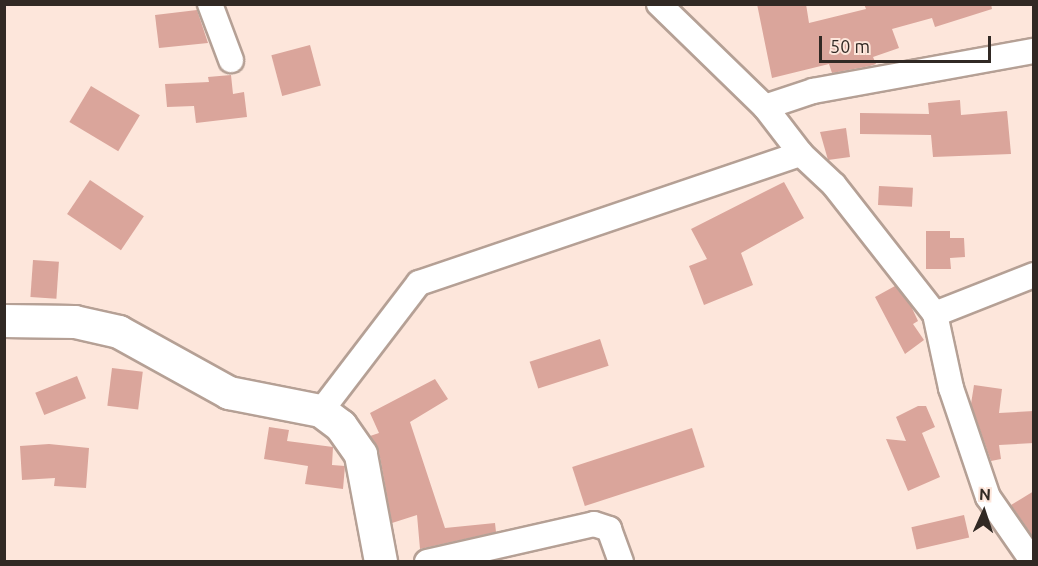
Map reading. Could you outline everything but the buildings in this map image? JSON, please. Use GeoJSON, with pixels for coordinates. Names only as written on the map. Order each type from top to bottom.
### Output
{"type":"FeatureCollection","features":[{"type":"Feature","properties":{"kind":"street"},"geometry":{"type":"LineString","coordinates":[[210,4],[231,60]]}},
{"type":"Feature","properties":{"kind":"street"},"geometry":{"type":"LineString","coordinates":[[667,5],[765,107],[801,154],[834,185],[934,314],[951,388],[988,497],[1034,561]]}},
{"type":"Feature","properties":{"kind":"street"},"geometry":{"type":"LineString","coordinates":[[765,107],[813,91],[1034,51]]}},
{"type":"Feature","properties":{"kind":"street"},"geometry":{"type":"LineString","coordinates":[[321,411],[419,283],[801,154]]}},
{"type":"Feature","properties":{"kind":"street"},"geometry":{"type":"LineString","coordinates":[[934,314],[1034,275]]}},
{"type":"Feature","properties":{"kind":"street"},"geometry":{"type":"LineString","coordinates":[[4,321],[75,322],[119,332],[229,393],[321,411],[341,426],[361,455],[381,561]]}},
{"type":"Feature","properties":{"kind":"street"},"geometry":{"type":"LineString","coordinates":[[427,561],[603,524],[609,529],[621,561]]}}]}
